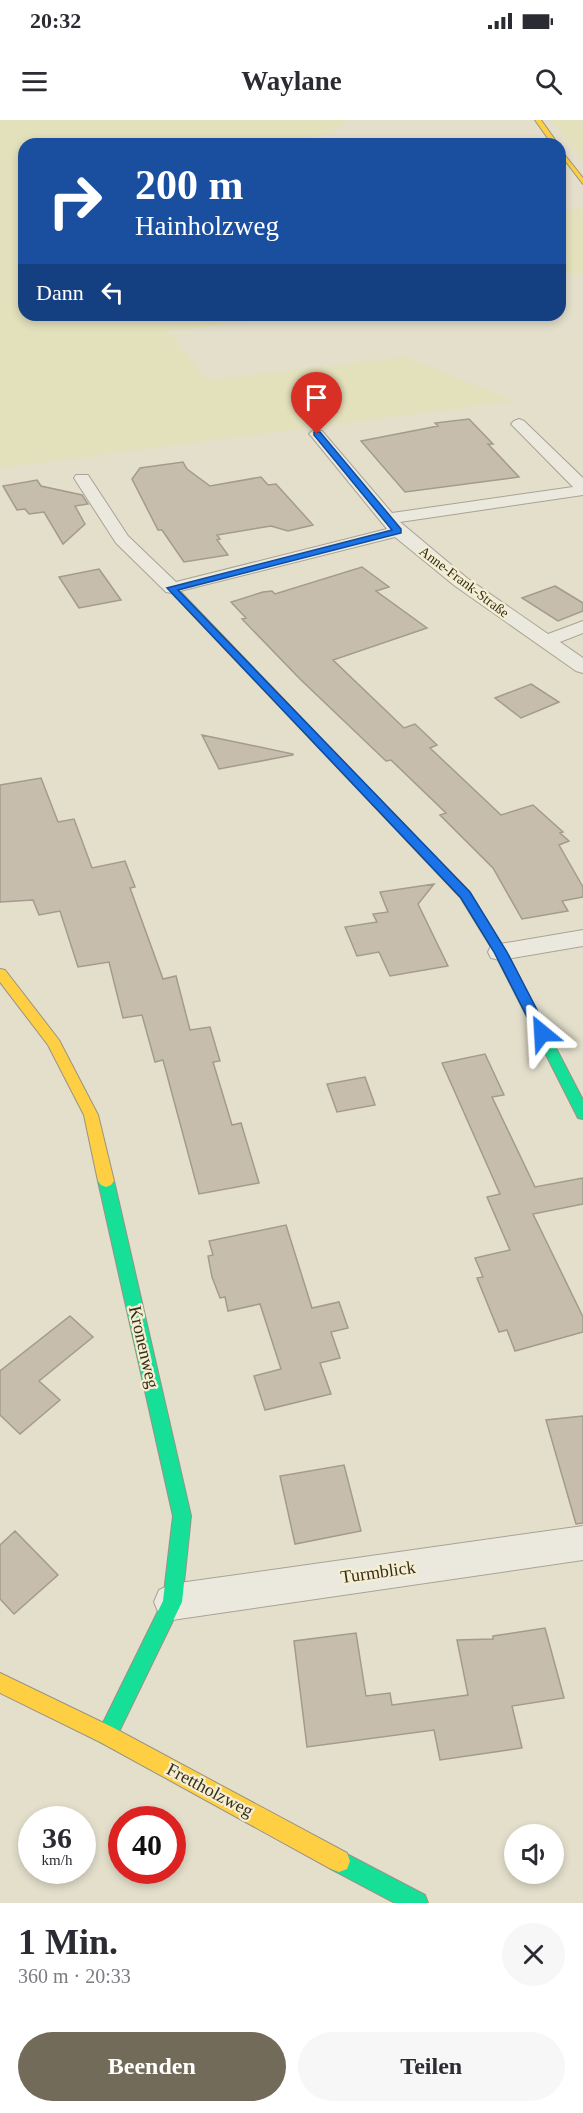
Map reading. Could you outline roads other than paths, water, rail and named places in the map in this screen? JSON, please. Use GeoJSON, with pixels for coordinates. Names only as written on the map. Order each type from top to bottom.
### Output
{"type":"FeatureCollection","features":[{"type":"Feature","properties":{"kind":"street"},"geometry":{"type":"LineString","coordinates":[[537,120],[550,138]]}},
{"type":"Feature","properties":{"kind":"street"},"geometry":{"type":"LineString","coordinates":[[566,159],[583,183]]}},
{"type":"Feature","properties":{"kind":"street"},"geometry":{"type":"LineString","coordinates":[[519,424],[583,489]]}},
{"type":"Feature","properties":{"kind":"street","name":"Anne-Frank-Straße"},"geometry":{"type":"LineString","coordinates":[[317,434],[392,525],[461,582],[583,667]]}},
{"type":"Feature","properties":{"kind":"street"},"geometry":{"type":"LineString","coordinates":[[82,478],[122,539],[172,588],[465,895],[500,952],[583,1113]]}},
{"type":"Feature","properties":{"kind":"street"},"geometry":{"type":"LineString","coordinates":[[172,588],[392,525],[583,489]]}},
{"type":"Feature","properties":{"kind":"street"},"geometry":{"type":"LineString","coordinates":[[545,641],[583,627]]}},
{"type":"Feature","properties":{"kind":"street"},"geometry":{"type":"LineString","coordinates":[[500,952],[583,938]]}},
{"type":"Feature","properties":{"kind":"street","name":"Kronenweg"},"geometry":{"type":"LineString","coordinates":[[0,973],[54,1043],[92,1115],[182,1516],[172,1602],[107,1735]]}},
{"type":"Feature","properties":{"kind":"street","name":"Turmblick"},"geometry":{"type":"LineString","coordinates":[[172,1602],[583,1543]]}},
{"type":"Feature","properties":{"kind":"street","name":"Frettholzweg"},"geometry":{"type":"LineString","coordinates":[[0,1683],[107,1735],[417,1903]]}}]}
